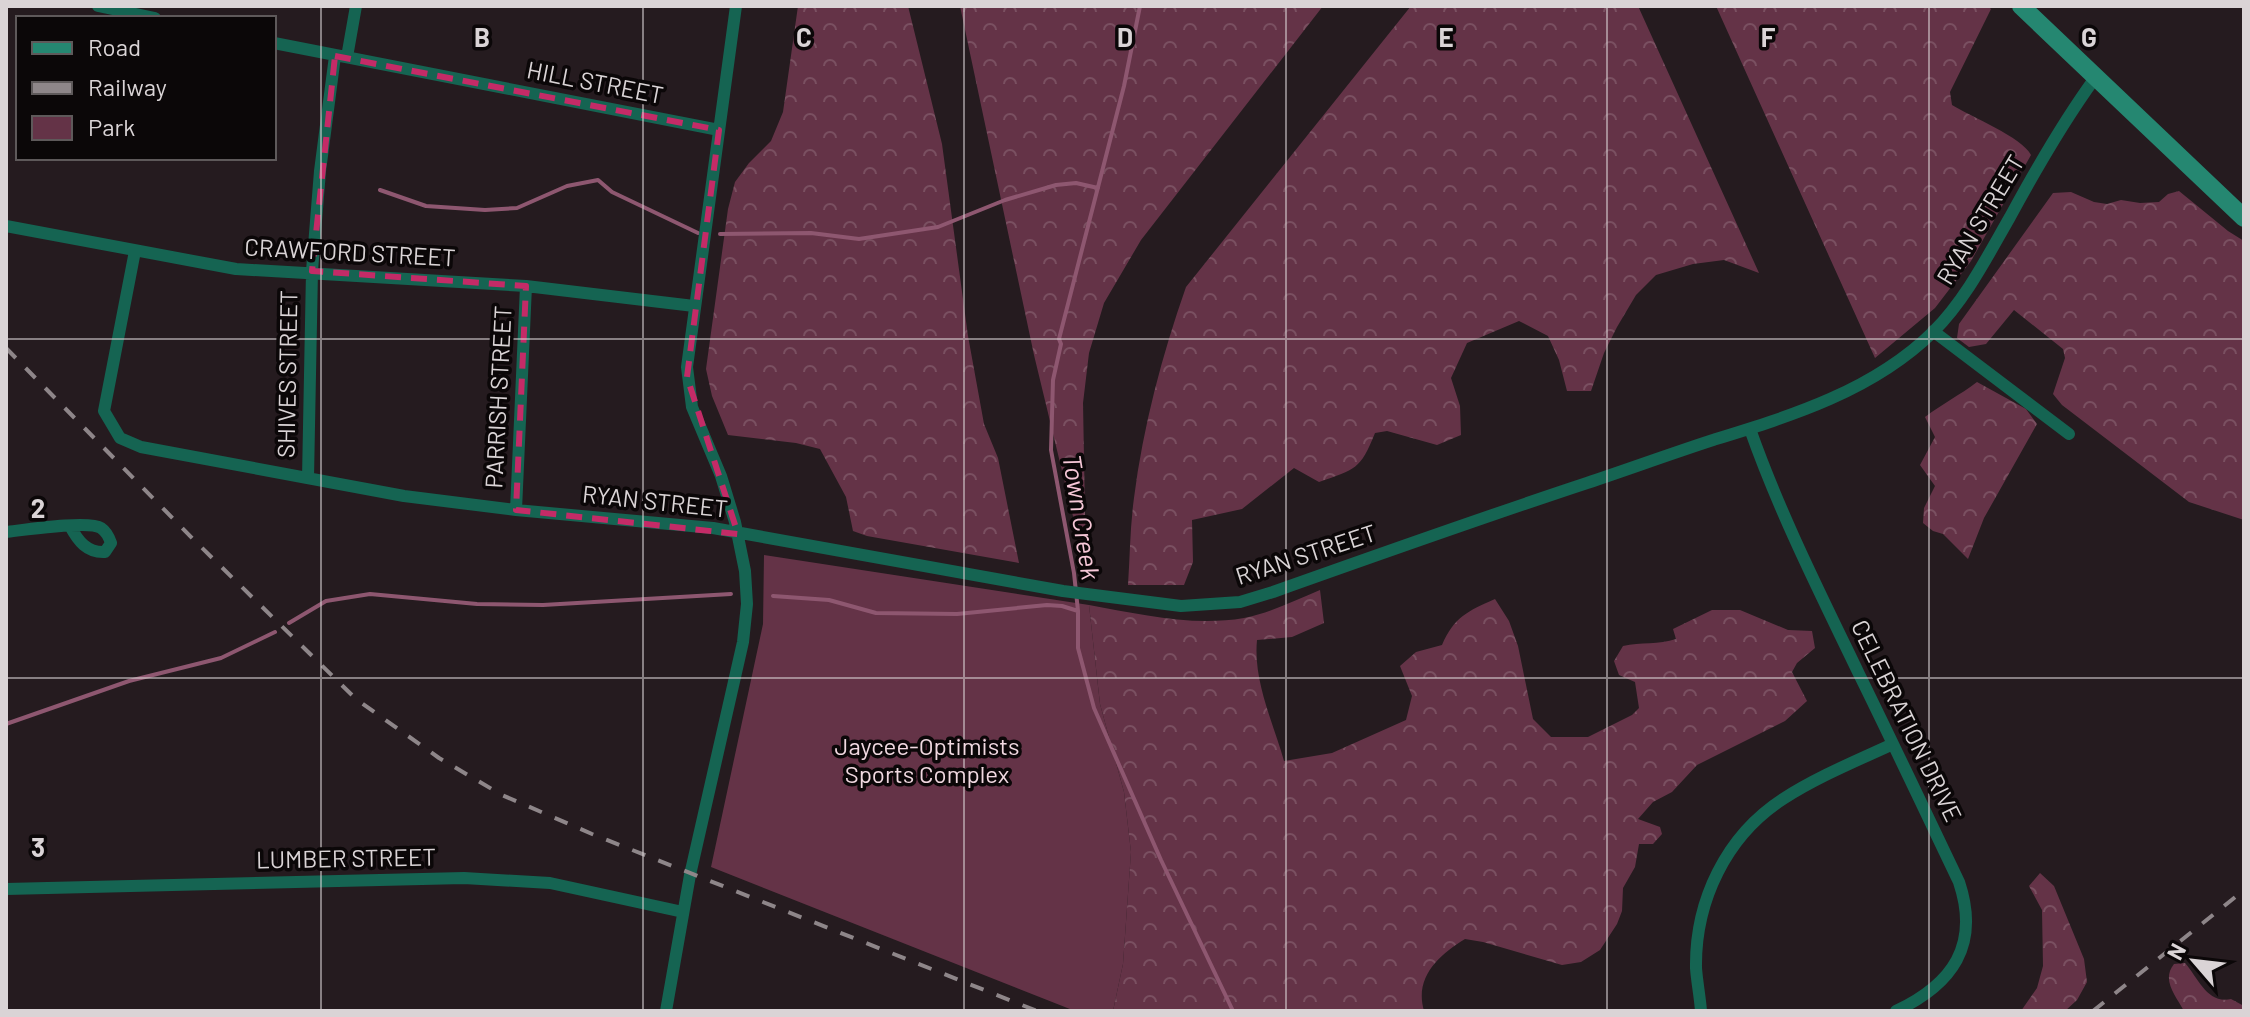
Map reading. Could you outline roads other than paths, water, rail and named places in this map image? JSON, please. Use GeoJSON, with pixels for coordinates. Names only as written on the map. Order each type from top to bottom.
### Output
{"type":"FeatureCollection","features":[{"type":"Feature","properties":{"kind":"main road"},"geometry":{"type":"LineString","coordinates":[[2021,6],[2244,218]]}},
{"type":"Feature","properties":{"kind":"street"},"geometry":{"type":"LineString","coordinates":[[98,6],[146,16]]}},
{"type":"Feature","properties":{"kind":"street","name":"SHIVES STREET"},"geometry":{"type":"LineString","coordinates":[[308,478],[312,271],[320,171],[341,56],[356,6]]}},
{"type":"Feature","properties":{"kind":"street"},"geometry":{"type":"LineString","coordinates":[[666,1011],[683,912],[745,631],[747,587],[738,534],[726,489],[696,418],[690,397],[687,357],[736,6]]}},
{"type":"Feature","properties":{"kind":"street","name":"HILL STREET"},"geometry":{"type":"LineString","coordinates":[[276,43],[719,130]]}},
{"type":"Feature","properties":{"kind":"street","name":"RYAN STREET"},"geometry":{"type":"LineString","coordinates":[[135,251],[104,411],[120,438],[141,447],[404,496],[516,510],[688,525],[1063,591],[1181,606],[1240,602],[1750,429],[1871,380],[1896,364],[1933,331],[1975,279],[2048,149],[2095,78]]}},
{"type":"Feature","properties":{"kind":"street","name":"CRAWFORD STREET"},"geometry":{"type":"LineString","coordinates":[[6,226],[236,269],[312,271],[526,286],[694,306]]}},
{"type":"Feature","properties":{"kind":"street","name":"PARRISH STREET"},"geometry":{"type":"LineString","coordinates":[[516,510],[526,286]]}},
{"type":"Feature","properties":{"kind":"street"},"geometry":{"type":"LineString","coordinates":[[1933,331],[2069,434]]}},
{"type":"Feature","properties":{"kind":"street","name":"CELEBRATION DRIVE"},"geometry":{"type":"LineString","coordinates":[[1750,429],[1767,479],[1795,543],[1966,902],[1967,927],[1962,951],[1946,978],[1896,1011]]}},
{"type":"Feature","properties":{"kind":"street"},"geometry":{"type":"LineString","coordinates":[[6,532],[73,526]]}},
{"type":"Feature","properties":{"kind":"street"},"geometry":{"type":"LineString","coordinates":[[1701,1011],[1696,967],[1701,917],[1714,874],[1743,833],[1780,801],[1893,744]]}},
{"type":"Feature","properties":{"kind":"street","name":"LUMBER STREET"},"geometry":{"type":"LineString","coordinates":[[6,889],[515,880],[550,883],[683,912]]}},
{"type":"Feature","properties":{"kind":"waterway","name":"Town Creek"},"geometry":{"type":"LineString","coordinates":[[1140,6],[1124,86],[1059,339],[1061,344],[1053,380],[1051,450],[1074,573],[1078,648],[1094,708],[1161,860],[1233,1011]]}},
{"type":"Feature","properties":{"kind":"waterway"},"geometry":{"type":"LineString","coordinates":[[380,190],[426,206],[485,210],[517,208],[567,186],[598,180],[612,192],[698,233]]}},
{"type":"Feature","properties":{"kind":"waterway"},"geometry":{"type":"LineString","coordinates":[[720,234],[811,233],[859,239],[938,227],[1005,200],[1056,185],[1076,183],[1098,188]]}},
{"type":"Feature","properties":{"kind":"waterway"},"geometry":{"type":"LineString","coordinates":[[289,623],[326,601],[370,594],[477,604],[543,605],[731,594]]}},
{"type":"Feature","properties":{"kind":"waterway"},"geometry":{"type":"LineString","coordinates":[[773,596],[829,600],[876,613],[957,614],[1047,605],[1078,611]]}},
{"type":"Feature","properties":{"kind":"waterway"},"geometry":{"type":"LineString","coordinates":[[6,724],[129,681],[221,658],[275,632]]}},
{"type":"Feature","properties":{"kind":"railway"},"geometry":{"type":"LineString","coordinates":[[6,348],[196,542],[356,699],[439,758],[502,795],[592,834],[1037,1011]]}},
{"type":"Feature","properties":{"kind":"railway"},"geometry":{"type":"LineString","coordinates":[[2093,1011],[2244,890]]}},
{"type":"Feature","properties":{"kind":"park label","name":"Jaycee-Optimists Sports Complex"},"geometry":{"type":"Point","coordinates":[927,761]}}]}
